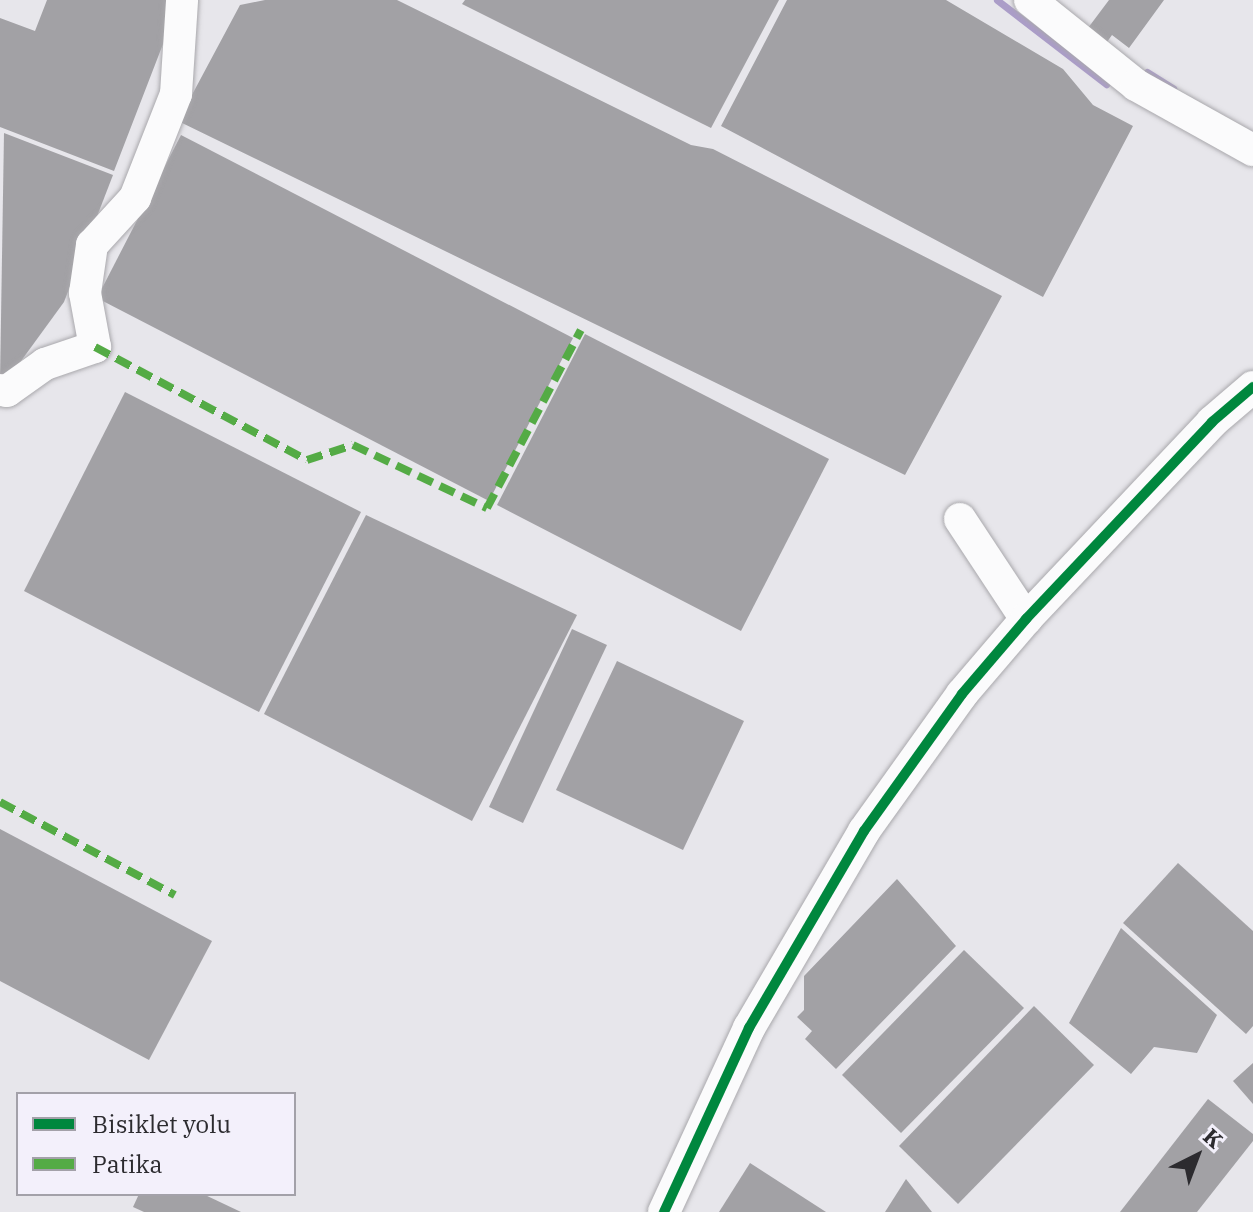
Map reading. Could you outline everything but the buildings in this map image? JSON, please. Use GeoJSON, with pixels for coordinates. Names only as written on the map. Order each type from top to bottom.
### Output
{"type":"FeatureCollection","features":[{"type":"Feature","properties":{"kind":"street"},"geometry":{"type":"LineString","coordinates":[[0,390],[7,391],[45,364],[95,347],[85,293],[92,245],[135,198],[176,94],[182,0]]}},
{"type":"Feature","properties":{"kind":"street"},"geometry":{"type":"LineString","coordinates":[[1030,0],[1136,85],[1253,150]]}},
{"type":"Feature","properties":{"kind":"street"},"geometry":{"type":"LineString","coordinates":[[664,1212],[749,1028],[864,831],[962,694],[1026,619],[1212,422],[1253,387]]}},
{"type":"Feature","properties":{"kind":"street"},"geometry":{"type":"LineString","coordinates":[[960,519],[1026,619]]}},
{"type":"Feature","properties":{"kind":"waterway"},"geometry":{"type":"LineString","coordinates":[[997,0],[1106,84]]}},
{"type":"Feature","properties":{"kind":"waterway"},"geometry":{"type":"LineString","coordinates":[[1147,72],[1173,88]]}},
{"type":"Feature","properties":{"kind":"marked path"},"geometry":{"type":"LineString","coordinates":[[95,347],[307,460],[353,445],[487,508],[581,330]]}},
{"type":"Feature","properties":{"kind":"marked path"},"geometry":{"type":"LineString","coordinates":[[0,802],[175,895]]}},
{"type":"Feature","properties":{"kind":"cycle path"},"geometry":{"type":"LineString","coordinates":[[664,1212],[749,1028],[864,831],[962,694],[1026,619],[1212,422],[1253,387]]}}]}
